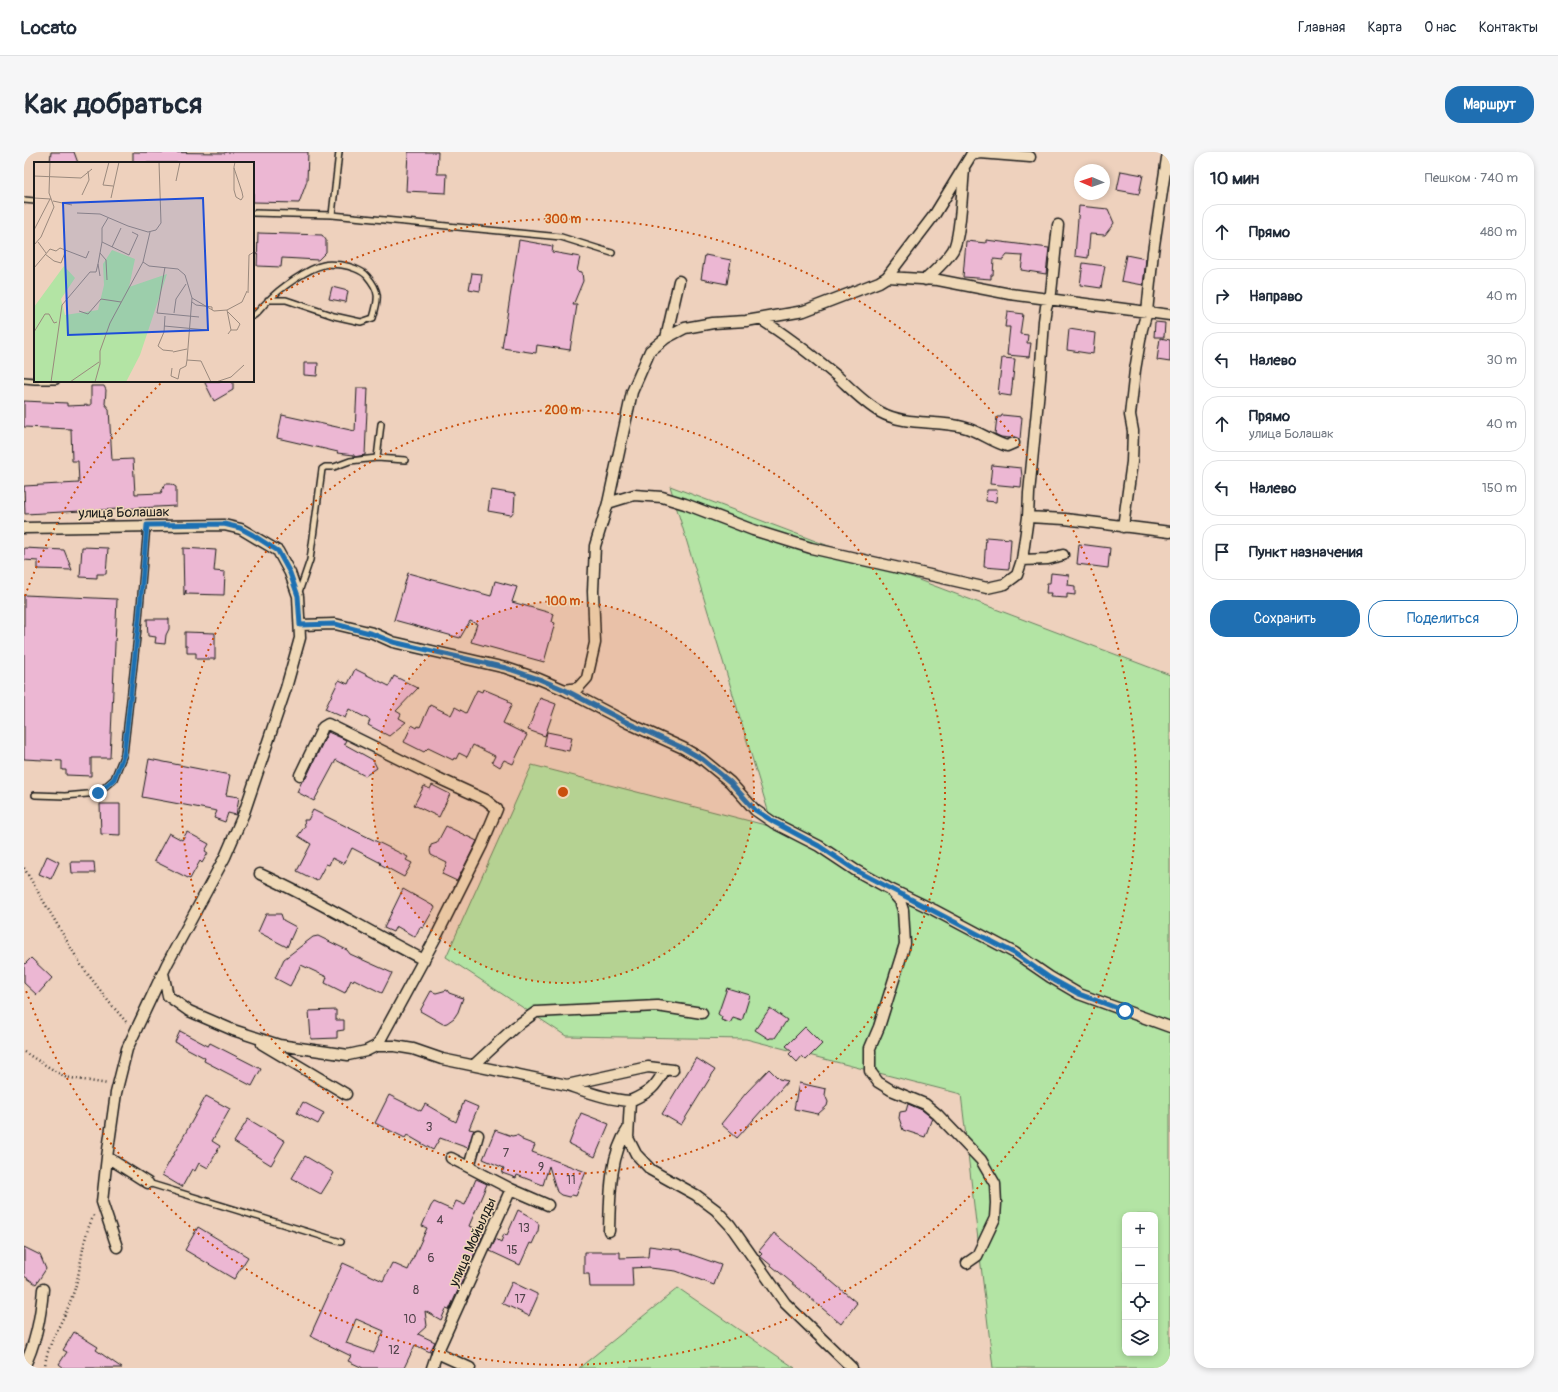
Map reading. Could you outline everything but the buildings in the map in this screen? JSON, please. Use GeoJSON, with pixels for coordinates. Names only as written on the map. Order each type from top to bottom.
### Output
{"type":"FeatureCollection","features":[{"type":"Feature","properties":{"kind":"street"},"geometry":{"type":"LineString","coordinates":[[565,690],[578,688],[588,678],[596,643],[593,591],[595,546],[608,503],[632,392],[650,351],[666,338],[685,328],[713,323],[746,321],[804,312],[879,282],[887,277],[935,214],[964,167],[970,153],[1030,157]]}},
{"type":"Feature","properties":{"kind":"street"},"geometry":{"type":"LineString","coordinates":[[1123,527],[1132,462],[1132,431],[1130,415],[1142,329],[1147,312],[1153,252],[1167,158]]}},
{"type":"Feature","properties":{"kind":"street"},"geometry":{"type":"LineString","coordinates":[[925,280],[938,268],[954,249],[958,229],[964,167]]}},
{"type":"Feature","properties":{"kind":"street"},"geometry":{"type":"LineString","coordinates":[[608,503],[634,495],[662,497],[685,504],[752,530],[811,548],[987,588],[1005,584],[1017,576],[1022,560],[1028,517],[1044,321],[1049,299],[1058,225]]}},
{"type":"Feature","properties":{"kind":"street"},"geometry":{"type":"LineString","coordinates":[[887,277],[938,280],[1010,294],[1170,315]]}},
{"type":"Feature","properties":{"kind":"street"},"geometry":{"type":"LineString","coordinates":[[666,338],[679,281]]}},
{"type":"Feature","properties":{"kind":"street"},"geometry":{"type":"LineString","coordinates":[[760,319],[794,341],[862,399],[892,419],[947,424],[965,428],[981,434],[998,444],[1007,446],[1014,443]]}},
{"type":"Feature","properties":{"kind":"street"},"geometry":{"type":"LineString","coordinates":[[1028,517],[1065,519],[1170,532]]}},
{"type":"Feature","properties":{"kind":"street","name":"улица Болашак"},"geometry":{"type":"LineString","coordinates":[[24,528],[224,524],[240,528],[278,551],[290,573],[298,596],[300,638],[286,688],[244,813],[225,857],[163,973],[127,1049],[118,1086],[102,1202]]}},
{"type":"Feature","properties":{"kind":"street"},"geometry":{"type":"LineString","coordinates":[[1022,560],[1048,560],[1064,555]]}},
{"type":"Feature","properties":{"kind":"street"},"geometry":{"type":"LineString","coordinates":[[300,625],[335,624],[373,634],[393,642],[506,668],[539,679],[565,690],[628,723],[683,748],[702,759],[730,782],[755,810],[819,846],[855,870],[1014,953],[1050,978],[1079,994],[1170,1027]]}},
{"type":"Feature","properties":{"kind":"street"},"geometry":{"type":"LineString","coordinates":[[163,973],[168,996],[189,1011],[233,1030],[279,1045],[348,1055],[366,1052],[376,1046],[386,1032],[482,845],[496,809],[486,800],[427,773],[328,724],[323,727],[300,775]]}},
{"type":"Feature","properties":{"kind":"street"},"geometry":{"type":"LineString","coordinates":[[260,874],[285,885],[386,941],[424,960]]}},
{"type":"Feature","properties":{"kind":"street"},"geometry":{"type":"LineString","coordinates":[[888,888],[900,901],[903,910],[905,944],[879,1027],[870,1048],[870,1071],[878,1082],[892,1090],[925,1104],[937,1114],[981,1160],[995,1184],[995,1218],[977,1256],[967,1263]]}},
{"type":"Feature","properties":{"kind":"street"},"geometry":{"type":"LineString","coordinates":[[474,1065],[515,1027],[536,1012],[657,1006],[702,1013]]}},
{"type":"Feature","properties":{"kind":"street"},"geometry":{"type":"LineString","coordinates":[[252,1037],[346,1094]]}},
{"type":"Feature","properties":{"kind":"street"},"geometry":{"type":"LineString","coordinates":[[376,1046],[395,1046],[412,1049],[442,1059],[567,1085],[593,1094],[630,1101],[656,1085],[669,1070],[648,1067],[567,1085]]}},
{"type":"Feature","properties":{"kind":"street"},"geometry":{"type":"LineString","coordinates":[[630,1101],[628,1138],[636,1154],[651,1170],[696,1195],[716,1210],[730,1225],[785,1303],[852,1368]]}},
{"type":"Feature","properties":{"kind":"street"},"geometry":{"type":"LineString","coordinates":[[609,1231],[611,1189],[615,1162],[622,1138],[628,1129]]}},
{"type":"Feature","properties":{"kind":"street"},"geometry":{"type":"LineString","coordinates":[[469,1167],[478,1135]]}},
{"type":"Feature","properties":{"kind":"street"},"geometry":{"type":"LineString","coordinates":[[107,1157],[148,1183]]}},
{"type":"Feature","properties":{"kind":"street","name":"улица Мойылды"},"geometry":{"type":"LineString","coordinates":[[432,1368],[437,1353],[511,1189],[451,1158]]}},
{"type":"Feature","properties":{"kind":"street"},"geometry":{"type":"LineString","coordinates":[[511,1189],[548,1205]]}},
{"type":"Feature","properties":{"kind":"street"},"geometry":{"type":"LineString","coordinates":[[102,1202],[116,1247]]}},
{"type":"Feature","properties":{"kind":"street"},"geometry":{"type":"LineString","coordinates":[[24,1367],[30,1352],[41,1308],[43,1289]]}},
{"type":"Feature","properties":{"kind":"street"},"geometry":{"type":"LineString","coordinates":[[437,1353],[470,1368]]}},
{"type":"Feature","properties":{"kind":"lane"},"geometry":{"type":"LineString","coordinates":[[332,215],[339,152]]}},
{"type":"Feature","properties":{"kind":"lane"},"geometry":{"type":"LineString","coordinates":[[24,200],[34,201]]}},
{"type":"Feature","properties":{"kind":"lane"},"geometry":{"type":"LineString","coordinates":[[254,214],[332,215],[562,238],[612,253]]}},
{"type":"Feature","properties":{"kind":"lane"},"geometry":{"type":"LineString","coordinates":[[254,316],[257,314],[268,300],[299,277],[312,269],[325,264],[345,266],[364,273],[376,286],[378,302],[373,318],[361,322],[334,316],[286,300],[268,300]]}},
{"type":"Feature","properties":{"kind":"lane"},"geometry":{"type":"LineString","coordinates":[[24,380],[34,381]]}},
{"type":"Feature","properties":{"kind":"lane"},"geometry":{"type":"LineString","coordinates":[[376,458],[381,424]]}},
{"type":"Feature","properties":{"kind":"lane"},"geometry":{"type":"LineString","coordinates":[[298,596],[310,560],[322,469],[325,467],[334,467],[350,461],[376,458],[405,460]]}},
{"type":"Feature","properties":{"kind":"lane"},"geometry":{"type":"LineString","coordinates":[[35,796],[65,796],[98,793],[114,779],[124,754],[139,619],[147,525]]}},
{"type":"Feature","properties":{"kind":"lane"},"geometry":{"type":"LineString","coordinates":[[148,1183],[341,1242]]}},
{"type":"Feature","properties":{"kind":"path"},"geometry":{"type":"LineString","coordinates":[[24,868],[81,965],[109,1002],[135,1031]]}},
{"type":"Feature","properties":{"kind":"path"},"geometry":{"type":"LineString","coordinates":[[24,1052],[65,1076],[118,1086]]}},
{"type":"Feature","properties":{"kind":"path"},"geometry":{"type":"LineString","coordinates":[[45,1368],[53,1340],[66,1312],[75,1286],[92,1218],[102,1202]]}},
{"type":"Feature","properties":{"kind":"green space"},"geometry":{"type":"Polygon","coordinates":[[[670,486],[1170,675],[1170,1368],[993,1368],[961,1094],[746,1039],[566,1036],[446,957],[532,765],[773,827],[670,486]]]}},
{"type":"Feature","properties":{"kind":"green space"},"geometry":{"type":"Polygon","coordinates":[[[678,1288],[795,1368],[579,1368],[678,1288]]]}},
{"type":"Feature","properties":{"kind":"route"},"geometry":{"type":"LineString","coordinates":[[98,793],[114,779],[124,754],[139,619],[147,525],[224,524],[240,528],[278,551],[290,573],[298,596],[300,625],[335,624],[373,634],[393,642],[415,646],[457,658],[506,668],[539,679],[565,690],[628,723],[683,748],[702,759],[730,782],[755,810],[819,846],[855,870],[1014,953],[1050,978],[1079,994],[1125,1011]]}}]}
